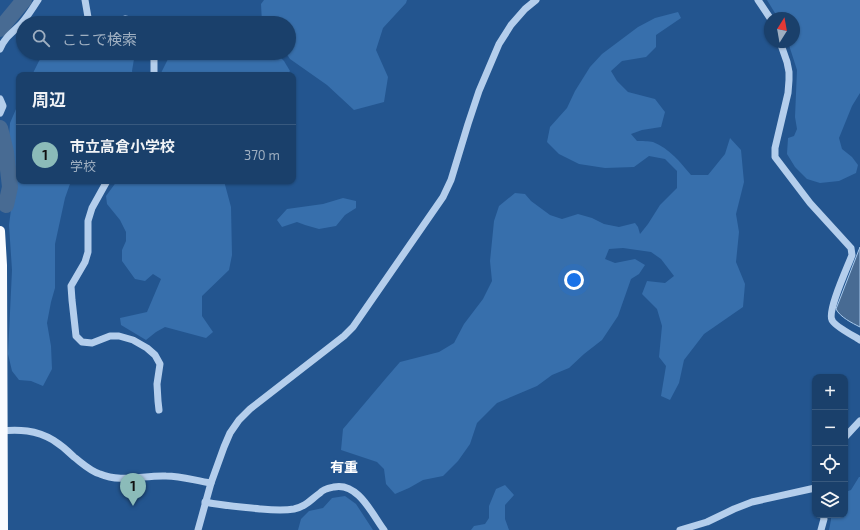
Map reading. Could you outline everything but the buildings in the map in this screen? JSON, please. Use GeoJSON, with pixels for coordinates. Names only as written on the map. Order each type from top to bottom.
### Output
{"type":"FeatureCollection","features":[{"type":"Feature","properties":{"kind":"main road"},"geometry":{"type":"LineString","coordinates":[[0,231],[2,264],[1,431],[3,530]]}},
{"type":"Feature","properties":{"kind":"street"},"geometry":{"type":"LineString","coordinates":[[27,16],[38,0]]}},
{"type":"Feature","properties":{"kind":"street"},"geometry":{"type":"LineString","coordinates":[[85,0],[88,16]]}},
{"type":"Feature","properties":{"kind":"street"},"geometry":{"type":"LineString","coordinates":[[198,530],[211,483],[224,447],[230,433],[239,420],[250,409],[344,336],[353,327],[443,197],[451,180],[479,91],[498,44],[520,14],[536,0]]}},
{"type":"Feature","properties":{"kind":"street"},"geometry":{"type":"LineString","coordinates":[[758,0],[766,12]]}},
{"type":"Feature","properties":{"kind":"street"},"geometry":{"type":"LineString","coordinates":[[0,49],[4,40],[16,28]]}},
{"type":"Feature","properties":{"kind":"street"},"geometry":{"type":"LineString","coordinates":[[782,48],[787,62],[789,80],[788,93],[775,148],[775,157],[810,203],[851,248],[852,255],[831,314],[832,320],[836,325],[860,340]]}},
{"type":"Feature","properties":{"kind":"street"},"geometry":{"type":"LineString","coordinates":[[154,60],[154,72]]}},
{"type":"Feature","properties":{"kind":"street"},"geometry":{"type":"LineString","coordinates":[[0,99],[3,106],[0,113]]}},
{"type":"Feature","properties":{"kind":"street"},"geometry":{"type":"LineString","coordinates":[[105,184],[92,208],[88,221],[88,252],[85,262],[71,286],[76,336],[82,342],[92,343],[110,336],[119,336],[133,340],[147,348],[155,355],[160,364],[157,384],[159,410]]}},
{"type":"Feature","properties":{"kind":"street"},"geometry":{"type":"LineString","coordinates":[[848,434],[860,421]]}},
{"type":"Feature","properties":{"kind":"street"},"geometry":{"type":"LineString","coordinates":[[1,431],[33,431],[45,436],[54,440],[98,474],[109,478],[166,476],[211,483]]}},
{"type":"Feature","properties":{"kind":"street"},"geometry":{"type":"LineString","coordinates":[[206,502],[225,506],[280,510],[294,509],[304,506],[320,492],[329,488],[337,486],[345,487],[358,494],[384,530]]}},
{"type":"Feature","properties":{"kind":"street"},"geometry":{"type":"LineString","coordinates":[[680,530],[707,522],[752,502],[812,489]]}},
{"type":"Feature","properties":{"kind":"street"},"geometry":{"type":"LineString","coordinates":[[821,530],[824,518]]}},
{"type":"Feature","properties":{"kind":"shaded area"},"geometry":{"type":"Polygon","coordinates":[[[264,0],[407,0],[383,28],[376,50],[388,77],[384,102],[354,110],[327,85],[291,60],[296,60],[296,16],[262,16],[261,4],[264,0]]]}},
{"type":"Feature","properties":{"kind":"shaded area"},"geometry":{"type":"Polygon","coordinates":[[[767,0],[860,0],[860,93],[852,106],[839,138],[842,149],[852,157],[858,165],[856,173],[839,181],[820,183],[807,179],[795,167],[787,154],[788,138],[794,136],[797,129],[795,117],[797,70],[790,48],[800,48],[800,12],[774,12],[767,0]]]}},
{"type":"Feature","properties":{"kind":"shaded area"},"geometry":{"type":"Polygon","coordinates":[[[678,12],[681,18],[656,35],[656,47],[646,57],[622,61],[611,71],[617,81],[628,92],[655,99],[665,112],[661,127],[642,130],[631,134],[637,141],[653,142],[664,148],[674,156],[691,175],[708,175],[725,154],[730,138],[741,150],[744,182],[736,214],[739,232],[736,262],[745,284],[743,307],[704,334],[684,360],[679,383],[670,400],[661,396],[666,366],[659,357],[662,326],[657,309],[642,294],[647,281],[665,283],[674,276],[661,259],[651,252],[623,248],[609,249],[605,259],[615,263],[635,259],[645,265],[639,274],[631,279],[618,316],[602,340],[569,368],[552,375],[537,386],[497,403],[477,423],[470,444],[458,461],[443,476],[423,480],[395,494],[386,484],[384,469],[377,462],[341,450],[343,429],[400,362],[439,352],[454,343],[464,324],[483,299],[492,281],[490,261],[494,221],[499,206],[515,193],[525,194],[531,201],[550,215],[562,219],[578,214],[592,218],[604,224],[619,227],[635,223],[640,234],[660,205],[677,188],[677,171],[665,159],[649,156],[634,167],[605,168],[579,164],[559,154],[547,142],[550,127],[567,108],[575,91],[590,67],[602,54],[638,27],[655,18],[678,12]]]}},
{"type":"Feature","properties":{"kind":"shaded area"},"geometry":{"type":"Polygon","coordinates":[[[134,60],[132,72],[34,72],[39,61],[134,60]]]}},
{"type":"Feature","properties":{"kind":"shaded area"},"geometry":{"type":"Polygon","coordinates":[[[168,60],[283,60],[290,71],[289,72],[162,72],[168,60]]]}},
{"type":"Feature","properties":{"kind":"shaded area"},"geometry":{"type":"Polygon","coordinates":[[[16,109],[16,184],[70,184],[65,198],[55,244],[55,288],[47,323],[51,346],[52,369],[43,386],[31,381],[19,380],[12,371],[8,354],[12,270],[9,225],[13,194],[14,167],[9,136],[10,123],[16,109]]]}},
{"type":"Feature","properties":{"kind":"shaded area"},"geometry":{"type":"Polygon","coordinates":[[[115,184],[225,184],[231,207],[232,255],[229,270],[202,296],[202,316],[213,332],[206,338],[165,327],[146,340],[121,325],[120,318],[147,312],[161,279],[153,274],[145,281],[135,279],[122,261],[122,250],[126,241],[126,232],[120,220],[107,204],[106,196],[115,184]]]}},
{"type":"Feature","properties":{"kind":"shaded area"},"geometry":{"type":"Polygon","coordinates":[[[343,198],[356,201],[356,208],[345,215],[336,226],[319,229],[297,222],[282,227],[277,220],[287,209],[323,204],[343,198]]]}},
{"type":"Feature","properties":{"kind":"shaded area"},"geometry":{"type":"Polygon","coordinates":[[[860,247],[860,327],[843,317],[836,309],[860,247]]]}},
{"type":"Feature","properties":{"kind":"shaded area"},"geometry":{"type":"Polygon","coordinates":[[[860,477],[860,530],[829,530],[831,518],[848,518],[848,491],[851,490],[860,477]]]}},
{"type":"Feature","properties":{"kind":"shaded area"},"geometry":{"type":"Polygon","coordinates":[[[505,485],[514,495],[505,505],[505,519],[509,530],[471,530],[474,526],[485,524],[489,518],[489,506],[496,489],[505,485]]]}},
{"type":"Feature","properties":{"kind":"shaded area"},"geometry":{"type":"Polygon","coordinates":[[[345,496],[356,504],[373,530],[298,530],[301,519],[309,511],[323,508],[332,498],[345,496]]]}},
{"type":"Feature","properties":{"kind":"waterway"},"geometry":{"type":"LineString","coordinates":[[0,29],[24,0]]}},
{"type":"Feature","properties":{"kind":"waterway"},"geometry":{"type":"LineString","coordinates":[[0,128],[6,152],[10,187],[6,205]]}},
{"type":"Feature","properties":{"kind":"place","name":"市立高倉小学校"},"geometry":{"type":"Point","coordinates":[133,506]}},
{"type":"Feature","properties":{"kind":"district","name":"有重"},"geometry":{"type":"Point","coordinates":[344,466]}}]}
